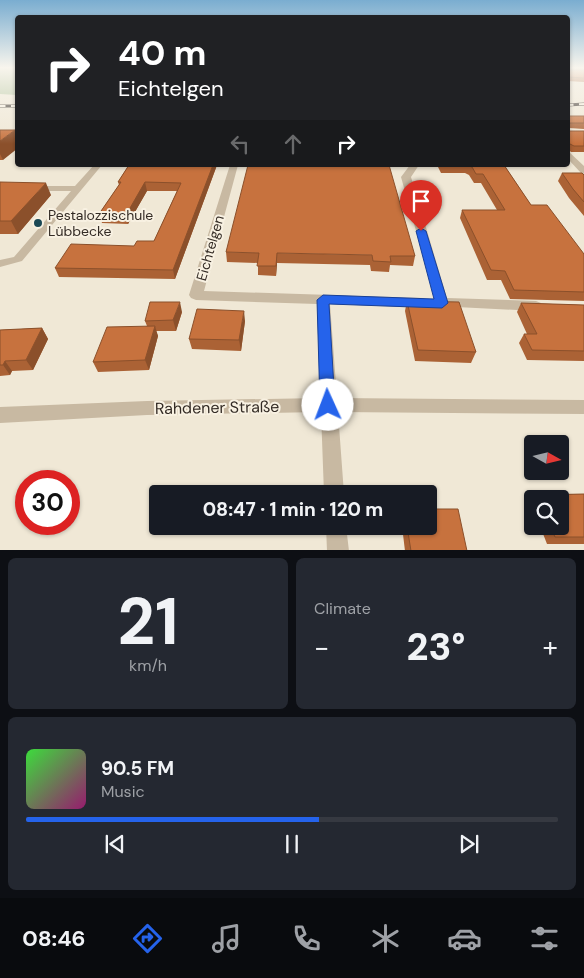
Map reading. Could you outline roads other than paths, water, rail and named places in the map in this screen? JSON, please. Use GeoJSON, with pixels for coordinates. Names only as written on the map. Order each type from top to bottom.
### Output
{"type":"FeatureCollection","features":[{"type":"Feature","properties":{"kind":"street"},"geometry":{"type":"LineString","coordinates":[[570,155],[584,156]]}},
{"type":"Feature","properties":{"kind":"street"},"geometry":{"type":"LineString","coordinates":[[570,156],[584,170]]}},
{"type":"Feature","properties":{"kind":"street","name":"Eichtelgen"},"geometry":{"type":"LineString","coordinates":[[233,167],[196,295],[546,306]]}},
{"type":"Feature","properties":{"kind":"street"},"geometry":{"type":"LineString","coordinates":[[414,167],[406,177],[442,303]]}},
{"type":"Feature","properties":{"kind":"street"},"geometry":{"type":"LineString","coordinates":[[323,300],[333,485]]}},
{"type":"Feature","properties":{"kind":"street","name":"Rahdener Straße"},"geometry":{"type":"LineString","coordinates":[[0,414],[147,408],[328,405],[584,407]]}},
{"type":"Feature","properties":{"kind":"street"},"geometry":{"type":"LineString","coordinates":[[337,535],[338,550]]}},
{"type":"Feature","properties":{"kind":"lane"},"geometry":{"type":"LineString","coordinates":[[0,264],[18,259],[96,167]]}},
{"type":"Feature","properties":{"kind":"lane"},"geometry":{"type":"LineString","coordinates":[[29,188],[77,190]]}},
{"type":"Feature","properties":{"kind":"railway"},"geometry":{"type":"LineString","coordinates":[[570,105],[584,104]]}},
{"type":"Feature","properties":{"kind":"railway"},"geometry":{"type":"LineString","coordinates":[[0,106],[15,106]]}},
{"type":"Feature","properties":{"kind":"place","name":"Pestalozzischule Lübbecke"},"geometry":{"type":"Point","coordinates":[38,223]}}]}
